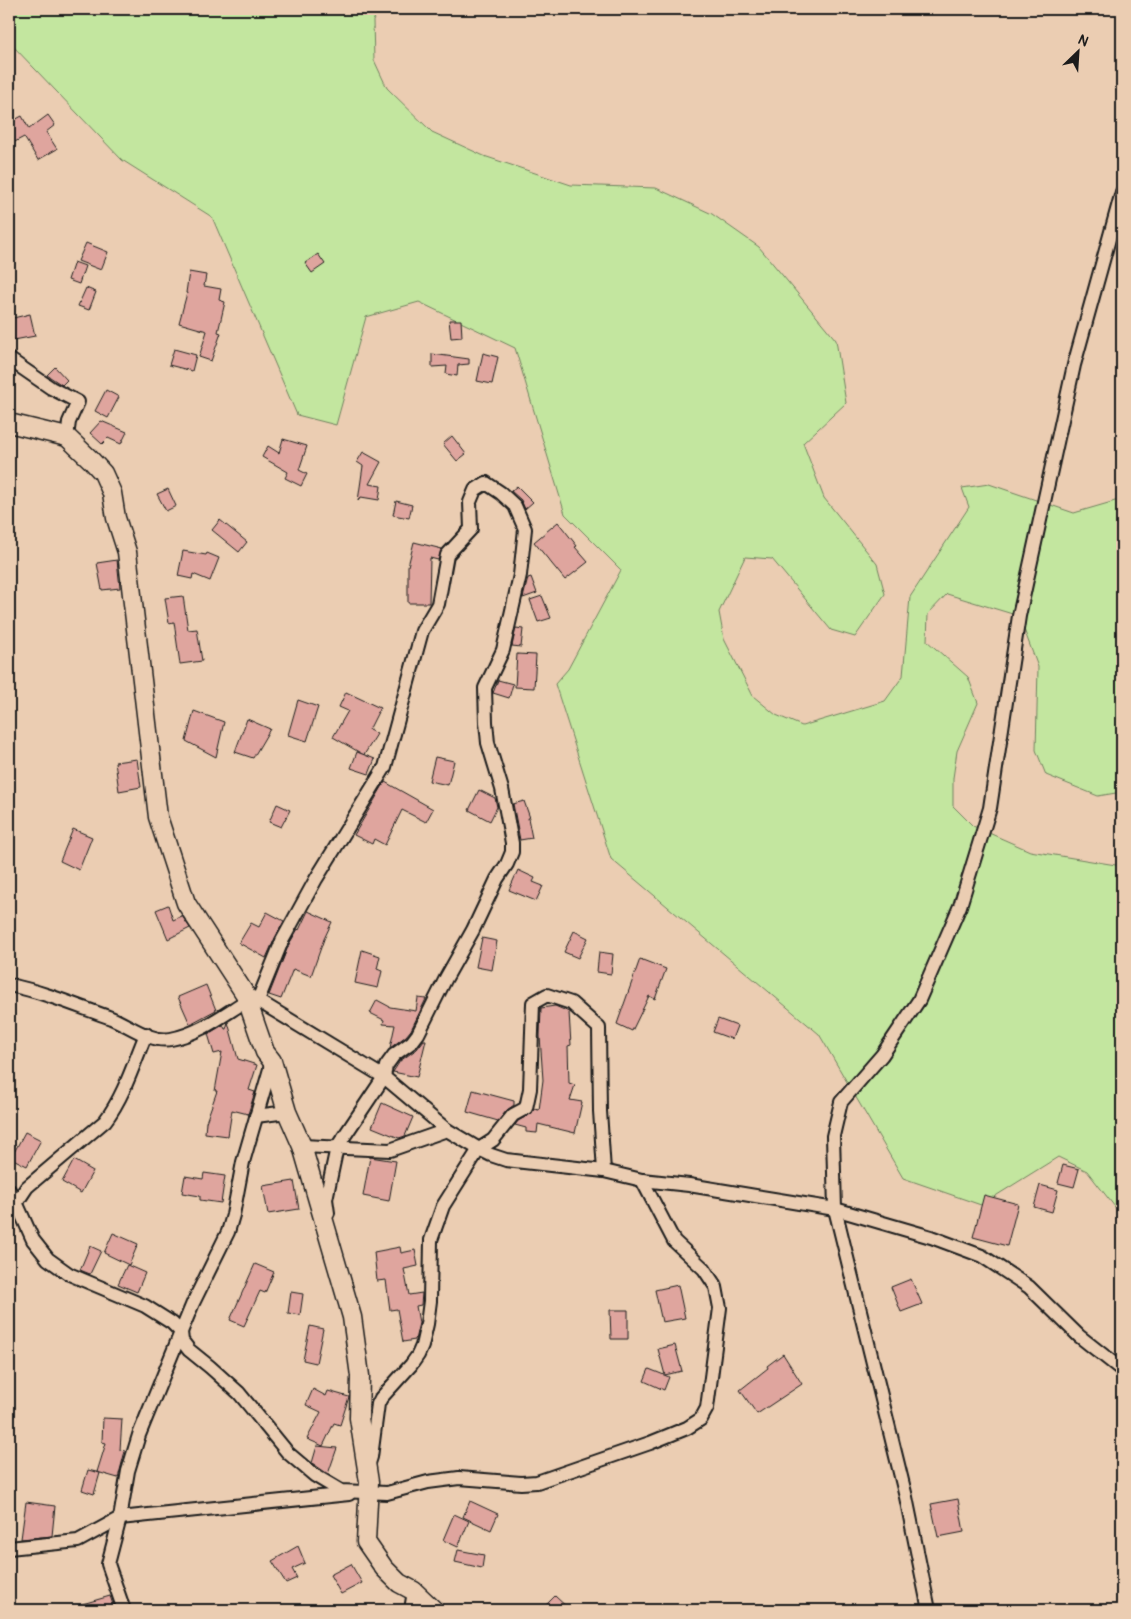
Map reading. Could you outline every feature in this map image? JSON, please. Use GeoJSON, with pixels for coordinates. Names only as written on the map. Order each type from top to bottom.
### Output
{"type":"FeatureCollection","features":[{"type":"Feature","properties":{"kind":"main road"},"geometry":{"type":"LineString","coordinates":[[9,424],[67,437],[103,474],[112,493],[116,518],[127,552],[158,817],[186,903],[250,999],[265,1052],[272,1060],[287,1112],[302,1146],[352,1317],[360,1376],[359,1418],[369,1487],[366,1542],[384,1568],[399,1583],[414,1591],[434,1610]]}},
{"type":"Feature","properties":{"kind":"street"},"geometry":{"type":"LineString","coordinates":[[929,1610],[903,1488],[835,1209],[833,1136],[842,1102],[882,1055],[919,1000],[960,906],[990,808],[1019,616],[1074,365],[1122,192]]}},
{"type":"Feature","properties":{"kind":"street"},"geometry":{"type":"LineString","coordinates":[[9,359],[51,388],[78,402],[69,422],[67,437]]}},
{"type":"Feature","properties":{"kind":"street"},"geometry":{"type":"LineString","coordinates":[[9,985],[28,989],[62,1001],[159,1039],[171,1039],[198,1030],[250,999],[316,879],[385,767],[422,632],[438,604],[447,554],[471,529],[470,502],[474,490],[486,483],[501,494],[515,506],[525,529],[520,575],[504,650],[485,688],[488,743],[502,789],[512,852],[418,1034],[412,1042],[394,1055],[386,1066],[384,1077],[337,1147],[326,1199],[332,1246]]}},
{"type":"Feature","properties":{"kind":"street"},"geometry":{"type":"LineString","coordinates":[[369,1487],[367,1466],[371,1457],[378,1404],[381,1398],[411,1365],[422,1346],[430,1301],[431,1240],[435,1227],[443,1206],[479,1150],[493,1140],[513,1116],[526,1108],[530,1089],[533,1003],[547,995],[571,1003],[600,1028],[600,1111],[604,1171]]}},
{"type":"Feature","properties":{"kind":"street"},"geometry":{"type":"LineString","coordinates":[[250,999],[384,1077],[447,1130],[479,1150],[506,1160],[604,1171],[642,1180],[689,1185],[835,1209],[932,1237],[982,1256],[1029,1287],[1079,1336],[1122,1370]]}},
{"type":"Feature","properties":{"kind":"street"},"geometry":{"type":"LineString","coordinates":[[9,1214],[16,1202],[35,1179],[105,1121],[127,1079],[146,1034]]}},
{"type":"Feature","properties":{"kind":"street"},"geometry":{"type":"LineString","coordinates":[[124,1610],[108,1564],[120,1518],[128,1471],[139,1435],[193,1303],[228,1232],[234,1215],[243,1162],[272,1060]]}},
{"type":"Feature","properties":{"kind":"street"},"geometry":{"type":"LineString","coordinates":[[256,1116],[287,1112]]}},
{"type":"Feature","properties":{"kind":"street"},"geometry":{"type":"LineString","coordinates":[[302,1146],[390,1150],[447,1130]]}},
{"type":"Feature","properties":{"kind":"street"},"geometry":{"type":"LineString","coordinates":[[9,1548],[78,1541],[120,1518],[369,1487],[387,1493],[428,1482],[459,1478],[521,1483],[537,1482],[650,1443],[687,1428],[701,1419],[707,1408],[720,1308],[716,1287],[704,1269],[674,1240],[642,1180]]}},
{"type":"Feature","properties":{"kind":"street"},"geometry":{"type":"LineString","coordinates":[[9,1190],[33,1240],[48,1259],[69,1274],[145,1306],[172,1322],[181,1332],[182,1341],[189,1350],[239,1393],[288,1453],[314,1475],[341,1491],[369,1487]]}},
{"type":"Feature","properties":{"kind":"street"},"geometry":{"type":"LineString","coordinates":[[411,1610],[414,1591]]}},
{"type":"Feature","properties":{"kind":"green space"},"geometry":{"type":"Polygon","coordinates":[[[9,9],[379,9],[373,21],[374,60],[387,88],[432,132],[484,156],[571,185],[656,188],[712,214],[759,247],[836,340],[846,403],[803,443],[824,498],[877,564],[885,594],[855,637],[831,630],[772,559],[745,557],[719,612],[724,639],[753,696],[776,715],[802,726],[885,701],[903,676],[910,597],[969,507],[962,488],[989,484],[1074,513],[1122,499],[1122,792],[1098,796],[1046,775],[1036,750],[1038,667],[1019,616],[947,594],[928,614],[927,641],[968,677],[978,703],[957,751],[953,778],[953,806],[973,826],[1030,851],[1122,866],[1122,1216],[1087,1171],[1058,1157],[981,1205],[903,1178],[819,1034],[611,859],[555,684],[568,669],[621,570],[565,514],[515,348],[419,302],[366,317],[336,425],[297,415],[212,217],[122,160],[13,46],[9,45],[9,9]]]}},
{"type":"Feature","properties":{"kind":"building"},"geometry":{"type":"Polygon","coordinates":[[[48,115],[55,125],[46,132],[57,149],[38,160],[24,137],[9,145],[9,123],[22,116],[29,129],[48,115]]]}},
{"type":"Feature","properties":{"kind":"building"},"geometry":{"type":"Polygon","coordinates":[[[86,243],[108,252],[101,270],[78,261],[86,243]]]}},
{"type":"Feature","properties":{"kind":"building"},"geometry":{"type":"Polygon","coordinates":[[[318,254],[325,264],[312,273],[305,263],[318,254]]]}},
{"type":"Feature","properties":{"kind":"building"},"geometry":{"type":"Polygon","coordinates":[[[74,262],[85,266],[79,284],[68,280],[74,262]]]}},
{"type":"Feature","properties":{"kind":"building"},"geometry":{"type":"Polygon","coordinates":[[[189,272],[206,275],[204,286],[221,289],[219,300],[225,302],[218,332],[221,333],[211,361],[199,357],[207,331],[179,323],[187,293],[189,272]]]}},
{"type":"Feature","properties":{"kind":"building"},"geometry":{"type":"Polygon","coordinates":[[[86,288],[96,292],[89,310],[78,306],[86,288]]]}},
{"type":"Feature","properties":{"kind":"building"},"geometry":{"type":"Polygon","coordinates":[[[30,314],[35,336],[9,341],[9,319],[30,314]]]}},
{"type":"Feature","properties":{"kind":"building"},"geometry":{"type":"Polygon","coordinates":[[[449,320],[461,320],[462,337],[451,338],[449,320]]]}},
{"type":"Feature","properties":{"kind":"building"},"geometry":{"type":"Polygon","coordinates":[[[174,349],[196,355],[192,371],[169,365],[174,349]]]}},
{"type":"Feature","properties":{"kind":"building"},"geometry":{"type":"Polygon","coordinates":[[[483,353],[498,357],[492,384],[477,381],[483,353]]]}},
{"type":"Feature","properties":{"kind":"building"},"geometry":{"type":"Polygon","coordinates":[[[432,354],[469,359],[469,364],[458,365],[457,376],[446,374],[447,366],[432,367],[432,354]]]}},
{"type":"Feature","properties":{"kind":"building"},"geometry":{"type":"Polygon","coordinates":[[[55,367],[67,380],[62,385],[47,375],[55,367]]]}},
{"type":"Feature","properties":{"kind":"building"},"geometry":{"type":"Polygon","coordinates":[[[106,390],[119,397],[108,418],[95,411],[106,390]]]}},
{"type":"Feature","properties":{"kind":"building"},"geometry":{"type":"Polygon","coordinates":[[[101,421],[127,432],[121,444],[108,438],[102,444],[90,433],[101,421]]]}},
{"type":"Feature","properties":{"kind":"building"},"geometry":{"type":"Polygon","coordinates":[[[452,436],[466,454],[457,461],[443,444],[452,436]]]}},
{"type":"Feature","properties":{"kind":"building"},"geometry":{"type":"Polygon","coordinates":[[[283,439],[307,446],[299,470],[307,474],[301,486],[285,478],[288,472],[262,457],[268,446],[279,453],[283,439]]]}},
{"type":"Feature","properties":{"kind":"building"},"geometry":{"type":"Polygon","coordinates":[[[363,452],[381,462],[369,484],[381,486],[379,500],[361,497],[358,501],[363,466],[357,462],[363,452]]]}},
{"type":"Feature","properties":{"kind":"building"},"geometry":{"type":"Polygon","coordinates":[[[517,486],[533,502],[525,509],[521,500],[511,491],[517,486]]]}},
{"type":"Feature","properties":{"kind":"building"},"geometry":{"type":"Polygon","coordinates":[[[168,489],[176,506],[166,511],[157,494],[168,489]]]}},
{"type":"Feature","properties":{"kind":"building"},"geometry":{"type":"Polygon","coordinates":[[[396,501],[412,505],[409,518],[393,515],[396,501]]]}},
{"type":"Feature","properties":{"kind":"building"},"geometry":{"type":"Polygon","coordinates":[[[220,520],[247,542],[239,552],[212,530],[220,520]]]}},
{"type":"Feature","properties":{"kind":"building"},"geometry":{"type":"Polygon","coordinates":[[[558,522],[588,562],[565,580],[534,542],[558,522]]]}},
{"type":"Feature","properties":{"kind":"building"},"geometry":{"type":"Polygon","coordinates":[[[414,542],[442,549],[438,560],[430,558],[429,603],[408,603],[408,566],[414,542]]]}},
{"type":"Feature","properties":{"kind":"building"},"geometry":{"type":"Polygon","coordinates":[[[183,551],[206,555],[207,553],[219,558],[210,581],[193,574],[192,579],[178,576],[183,551]]]}},
{"type":"Feature","properties":{"kind":"building"},"geometry":{"type":"Polygon","coordinates":[[[117,560],[120,588],[102,590],[97,563],[117,560]]]}},
{"type":"Feature","properties":{"kind":"building"},"geometry":{"type":"Polygon","coordinates":[[[531,577],[537,593],[523,598],[528,578],[531,577]]]}},
{"type":"Feature","properties":{"kind":"building"},"geometry":{"type":"Polygon","coordinates":[[[183,596],[188,630],[197,629],[202,661],[180,664],[174,622],[169,623],[165,598],[183,596]]]}},
{"type":"Feature","properties":{"kind":"building"},"geometry":{"type":"Polygon","coordinates":[[[542,596],[551,618],[538,622],[530,600],[542,596]]]}},
{"type":"Feature","properties":{"kind":"building"},"geometry":{"type":"Polygon","coordinates":[[[516,628],[523,629],[521,647],[512,646],[516,628]]]}},
{"type":"Feature","properties":{"kind":"building"},"geometry":{"type":"Polygon","coordinates":[[[517,654],[536,655],[534,688],[515,687],[517,654]]]}},
{"type":"Feature","properties":{"kind":"building"},"geometry":{"type":"Polygon","coordinates":[[[498,680],[513,684],[509,698],[493,693],[498,680]]]}},
{"type":"Feature","properties":{"kind":"building"},"geometry":{"type":"Polygon","coordinates":[[[346,692],[380,708],[369,730],[377,734],[364,755],[333,737],[348,711],[339,707],[346,692]]]}},
{"type":"Feature","properties":{"kind":"building"},"geometry":{"type":"Polygon","coordinates":[[[298,700],[318,707],[307,741],[288,735],[298,700]]]}},
{"type":"Feature","properties":{"kind":"building"},"geometry":{"type":"Polygon","coordinates":[[[194,711],[224,722],[216,757],[186,741],[194,711]]]}},
{"type":"Feature","properties":{"kind":"building"},"geometry":{"type":"Polygon","coordinates":[[[247,719],[270,729],[253,758],[235,752],[247,719]]]}},
{"type":"Feature","properties":{"kind":"building"},"geometry":{"type":"Polygon","coordinates":[[[357,752],[375,759],[369,774],[351,768],[357,752]]]}},
{"type":"Feature","properties":{"kind":"building"},"geometry":{"type":"Polygon","coordinates":[[[435,757],[454,761],[448,785],[429,781],[435,757]]]}},
{"type":"Feature","properties":{"kind":"building"},"geometry":{"type":"Polygon","coordinates":[[[137,759],[141,787],[119,791],[115,762],[137,759]]]}},
{"type":"Feature","properties":{"kind":"building"},"geometry":{"type":"Polygon","coordinates":[[[385,782],[433,809],[426,822],[402,810],[385,845],[374,839],[372,844],[354,835],[385,782]]]}},
{"type":"Feature","properties":{"kind":"building"},"geometry":{"type":"Polygon","coordinates":[[[479,790],[495,798],[497,807],[490,821],[469,810],[479,790]]]}},
{"type":"Feature","properties":{"kind":"building"},"geometry":{"type":"Polygon","coordinates":[[[524,801],[530,818],[528,818],[532,838],[520,840],[513,804],[524,801]]]}},
{"type":"Feature","properties":{"kind":"building"},"geometry":{"type":"Polygon","coordinates":[[[277,804],[290,810],[281,827],[269,822],[277,804]]]}},
{"type":"Feature","properties":{"kind":"building"},"geometry":{"type":"Polygon","coordinates":[[[73,829],[92,837],[79,870],[60,861],[73,829]]]}},
{"type":"Feature","properties":{"kind":"building"},"geometry":{"type":"Polygon","coordinates":[[[518,870],[535,878],[533,882],[543,886],[536,901],[509,890],[518,870]]]}},
{"type":"Feature","properties":{"kind":"building"},"geometry":{"type":"Polygon","coordinates":[[[168,905],[173,920],[182,916],[190,928],[168,939],[156,910],[168,905]]]}},
{"type":"Feature","properties":{"kind":"building"},"geometry":{"type":"Polygon","coordinates":[[[308,911],[332,922],[311,976],[293,969],[281,999],[269,995],[289,944],[299,930],[308,911]]]}},
{"type":"Feature","properties":{"kind":"building"},"geometry":{"type":"Polygon","coordinates":[[[267,912],[284,921],[266,958],[239,943],[251,923],[259,927],[267,912]]]}},
{"type":"Feature","properties":{"kind":"building"},"geometry":{"type":"Polygon","coordinates":[[[574,931],[588,938],[578,958],[564,952],[574,931]]]}},
{"type":"Feature","properties":{"kind":"building"},"geometry":{"type":"Polygon","coordinates":[[[482,938],[497,941],[492,970],[476,967],[482,938]]]}},
{"type":"Feature","properties":{"kind":"building"},"geometry":{"type":"Polygon","coordinates":[[[362,950],[380,956],[377,969],[382,971],[378,988],[355,983],[362,950]]]}},
{"type":"Feature","properties":{"kind":"building"},"geometry":{"type":"Polygon","coordinates":[[[599,952],[613,954],[611,974],[597,972],[599,952]]]}},
{"type":"Feature","properties":{"kind":"building"},"geometry":{"type":"Polygon","coordinates":[[[640,959],[666,969],[655,999],[649,996],[632,1031],[617,1024],[640,959]]]}},
{"type":"Feature","properties":{"kind":"building"},"geometry":{"type":"Polygon","coordinates":[[[206,985],[216,1010],[190,1024],[178,997],[206,985]]]}},
{"type":"Feature","properties":{"kind":"building"},"geometry":{"type":"Polygon","coordinates":[[[418,998],[426,999],[411,1030],[390,1048],[395,1025],[383,1024],[384,1020],[370,1013],[377,1000],[390,1007],[416,1011],[418,998]]]}},
{"type":"Feature","properties":{"kind":"building"},"geometry":{"type":"Polygon","coordinates":[[[555,1006],[569,1012],[571,1045],[568,1046],[569,1083],[575,1085],[570,1100],[582,1102],[575,1133],[538,1124],[537,1133],[526,1132],[526,1128],[515,1125],[518,1121],[532,1113],[534,1109],[539,1110],[543,1080],[540,1036],[541,1008],[555,1006]]]}},
{"type":"Feature","properties":{"kind":"building"},"geometry":{"type":"Polygon","coordinates":[[[718,1019],[737,1026],[732,1039],[713,1032],[718,1019]]]}},
{"type":"Feature","properties":{"kind":"building"},"geometry":{"type":"Polygon","coordinates":[[[228,1022],[238,1059],[257,1065],[249,1090],[255,1092],[248,1114],[232,1110],[228,1136],[205,1133],[206,1122],[217,1091],[215,1091],[222,1052],[214,1054],[208,1034],[223,1025],[226,1029],[228,1022]]]}},
{"type":"Feature","properties":{"kind":"building"},"geometry":{"type":"Polygon","coordinates":[[[426,1040],[417,1077],[393,1072],[400,1061],[417,1049],[426,1040]]]}},
{"type":"Feature","properties":{"kind":"building"},"geometry":{"type":"Polygon","coordinates":[[[473,1090],[514,1101],[514,1105],[498,1121],[467,1112],[473,1090]]]}},
{"type":"Feature","properties":{"kind":"building"},"geometry":{"type":"Polygon","coordinates":[[[382,1103],[413,1117],[405,1136],[399,1138],[372,1127],[382,1103]]]}},
{"type":"Feature","properties":{"kind":"building"},"geometry":{"type":"Polygon","coordinates":[[[25,1132],[41,1140],[27,1166],[11,1158],[25,1132]]]}},
{"type":"Feature","properties":{"kind":"building"},"geometry":{"type":"Polygon","coordinates":[[[370,1157],[396,1161],[389,1201],[363,1196],[370,1157]]]}},
{"type":"Feature","properties":{"kind":"building"},"geometry":{"type":"Polygon","coordinates":[[[74,1160],[93,1171],[81,1193],[62,1182],[74,1160]]]}},
{"type":"Feature","properties":{"kind":"building"},"geometry":{"type":"Polygon","coordinates":[[[1063,1165],[1079,1169],[1074,1187],[1058,1183],[1063,1165]]]}},
{"type":"Feature","properties":{"kind":"building"},"geometry":{"type":"Polygon","coordinates":[[[204,1173],[225,1176],[221,1203],[200,1200],[200,1196],[182,1193],[185,1176],[203,1179],[204,1173]]]}},
{"type":"Feature","properties":{"kind":"building"},"geometry":{"type":"Polygon","coordinates":[[[294,1181],[299,1209],[268,1214],[263,1186],[294,1181]]]}},
{"type":"Feature","properties":{"kind":"building"},"geometry":{"type":"Polygon","coordinates":[[[1040,1185],[1058,1190],[1052,1212],[1034,1207],[1040,1185]]]}},
{"type":"Feature","properties":{"kind":"building"},"geometry":{"type":"Polygon","coordinates":[[[984,1195],[1018,1204],[1007,1246],[973,1237],[984,1195]]]}},
{"type":"Feature","properties":{"kind":"building"},"geometry":{"type":"Polygon","coordinates":[[[113,1233],[138,1244],[129,1265],[104,1253],[113,1233]]]}},
{"type":"Feature","properties":{"kind":"building"},"geometry":{"type":"Polygon","coordinates":[[[90,1246],[101,1251],[90,1274],[80,1270],[90,1246]]]}},
{"type":"Feature","properties":{"kind":"building"},"geometry":{"type":"Polygon","coordinates":[[[400,1247],[401,1253],[415,1250],[418,1266],[404,1269],[409,1295],[422,1293],[421,1305],[416,1306],[419,1323],[415,1340],[403,1342],[397,1309],[390,1310],[386,1280],[377,1281],[374,1252],[400,1247]]]}},
{"type":"Feature","properties":{"kind":"building"},"geometry":{"type":"Polygon","coordinates":[[[255,1264],[274,1272],[265,1293],[260,1291],[244,1326],[230,1320],[255,1264]]]}},
{"type":"Feature","properties":{"kind":"building"},"geometry":{"type":"Polygon","coordinates":[[[127,1265],[145,1273],[137,1292],[118,1284],[127,1265]]]}},
{"type":"Feature","properties":{"kind":"building"},"geometry":{"type":"Polygon","coordinates":[[[911,1279],[922,1304],[901,1312],[891,1287],[911,1279]]]}},
{"type":"Feature","properties":{"kind":"building"},"geometry":{"type":"Polygon","coordinates":[[[678,1285],[685,1318],[662,1322],[655,1290],[678,1285]]]}},
{"type":"Feature","properties":{"kind":"building"},"geometry":{"type":"Polygon","coordinates":[[[291,1292],[303,1294],[300,1315],[288,1313],[291,1292]]]}},
{"type":"Feature","properties":{"kind":"building"},"geometry":{"type":"Polygon","coordinates":[[[610,1310],[628,1310],[628,1339],[611,1339],[610,1310]]]}},
{"type":"Feature","properties":{"kind":"building"},"geometry":{"type":"Polygon","coordinates":[[[310,1326],[323,1329],[316,1363],[303,1360],[310,1326]]]}},
{"type":"Feature","properties":{"kind":"building"},"geometry":{"type":"Polygon","coordinates":[[[675,1345],[682,1371],[665,1375],[658,1349],[675,1345]]]}},
{"type":"Feature","properties":{"kind":"building"},"geometry":{"type":"Polygon","coordinates":[[[783,1354],[802,1384],[757,1414],[740,1390],[783,1354]]]}},
{"type":"Feature","properties":{"kind":"building"},"geometry":{"type":"Polygon","coordinates":[[[649,1369],[669,1377],[664,1390],[644,1381],[649,1369]]]}},
{"type":"Feature","properties":{"kind":"building"},"geometry":{"type":"Polygon","coordinates":[[[313,1389],[326,1396],[328,1391],[349,1397],[340,1425],[334,1423],[323,1446],[307,1439],[321,1412],[306,1405],[313,1389]]]}},
{"type":"Feature","properties":{"kind":"building"},"geometry":{"type":"Polygon","coordinates":[[[103,1418],[122,1419],[120,1450],[125,1451],[118,1478],[97,1472],[106,1443],[102,1442],[103,1418]]]}},
{"type":"Feature","properties":{"kind":"building"},"geometry":{"type":"Polygon","coordinates":[[[317,1446],[337,1448],[328,1474],[312,1463],[317,1446]]]}},
{"type":"Feature","properties":{"kind":"building"},"geometry":{"type":"Polygon","coordinates":[[[88,1470],[100,1473],[94,1494],[82,1490],[88,1470]]]}},
{"type":"Feature","properties":{"kind":"building"},"geometry":{"type":"Polygon","coordinates":[[[958,1499],[964,1532],[938,1537],[931,1504],[958,1499]]]}},
{"type":"Feature","properties":{"kind":"building"},"geometry":{"type":"Polygon","coordinates":[[[470,1501],[498,1514],[491,1530],[463,1517],[470,1501]]]}},
{"type":"Feature","properties":{"kind":"building"},"geometry":{"type":"Polygon","coordinates":[[[26,1502],[55,1506],[52,1536],[21,1539],[26,1502]]]}},
{"type":"Feature","properties":{"kind":"building"},"geometry":{"type":"Polygon","coordinates":[[[454,1514],[469,1521],[458,1547],[443,1540],[454,1514]]]}},
{"type":"Feature","properties":{"kind":"building"},"geometry":{"type":"Polygon","coordinates":[[[298,1546],[305,1563],[292,1569],[297,1578],[286,1583],[272,1561],[298,1546]]]}},
{"type":"Feature","properties":{"kind":"building"},"geometry":{"type":"Polygon","coordinates":[[[458,1550],[484,1555],[482,1568],[455,1562],[458,1550]]]}},
{"type":"Feature","properties":{"kind":"building"},"geometry":{"type":"Polygon","coordinates":[[[351,1564],[362,1583],[341,1594],[330,1575],[351,1564]]]}},
{"type":"Feature","properties":{"kind":"building"},"geometry":{"type":"Polygon","coordinates":[[[110,1596],[115,1610],[72,1610],[72,1607],[110,1596]]]}},
{"type":"Feature","properties":{"kind":"building"},"geometry":{"type":"Polygon","coordinates":[[[555,1596],[570,1610],[541,1610],[555,1596]]]}}]}
